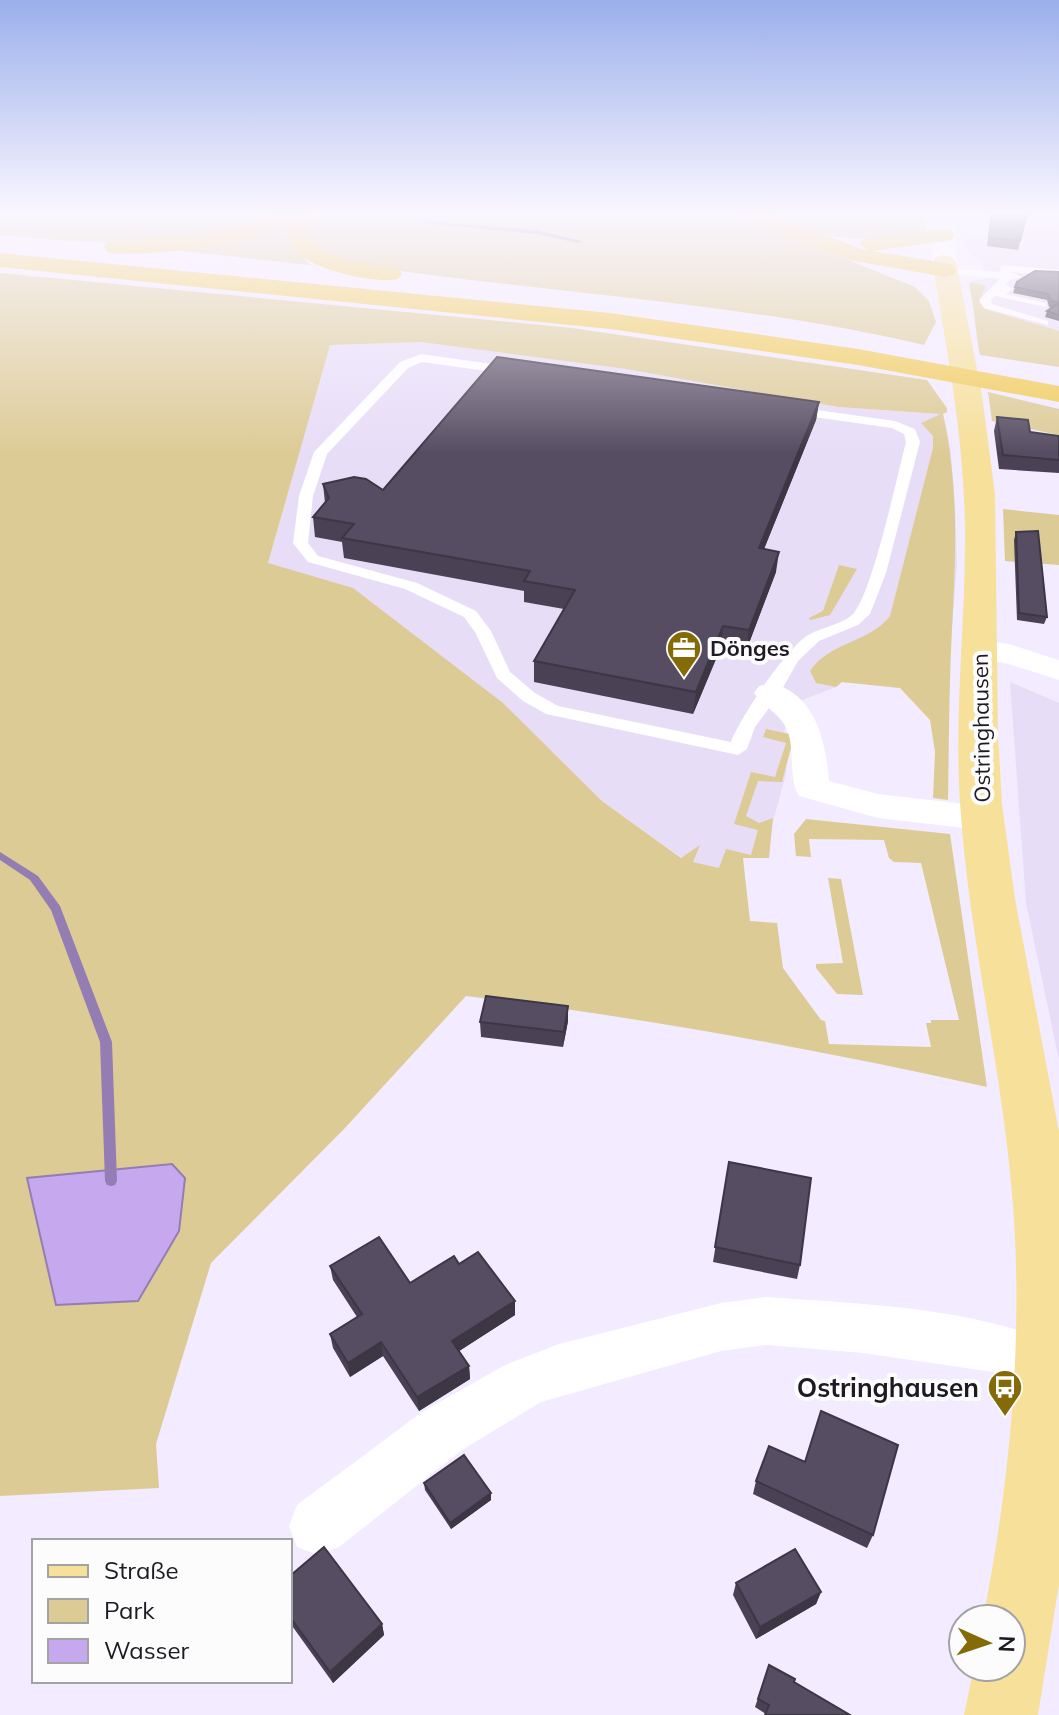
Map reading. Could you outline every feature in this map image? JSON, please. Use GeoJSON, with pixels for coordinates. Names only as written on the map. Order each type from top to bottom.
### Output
{"type":"FeatureCollection","features":[{"type":"Feature","properties":{"kind":"highway"},"geometry":{"type":"LineString","coordinates":[[341,293],[652,326],[858,357],[1059,394]]}},
{"type":"Feature","properties":{"kind":"highway"},"geometry":{"type":"LineString","coordinates":[[491,293],[761,326],[1059,377]]}},
{"type":"Feature","properties":{"kind":"highway"},"geometry":{"type":"LineString","coordinates":[[496,293],[502,294]]}},
{"type":"Feature","properties":{"kind":"highway"},"geometry":{"type":"LineString","coordinates":[[918,293],[952,314]]}},
{"type":"Feature","properties":{"kind":"main road","name":"Ostringhausen"},"geometry":{"type":"LineString","coordinates":[[949,293],[968,413],[981,525],[977,735],[982,818],[1039,1182],[1046,1271],[1047,1365],[1036,1508],[1020,1603]]}},
{"type":"Feature","properties":{"kind":"main road"},"geometry":{"type":"LineString","coordinates":[[1001,1715],[1007,1683]]}},
{"type":"Feature","properties":{"kind":"street"},"geometry":{"type":"LineString","coordinates":[[979,650],[1023,658],[1059,670]]}},
{"type":"Feature","properties":{"kind":"street"},"geometry":{"type":"LineString","coordinates":[[771,693],[800,718],[808,734],[812,788],[878,806],[982,818]]}},
{"type":"Feature","properties":{"kind":"street"},"geometry":{"type":"LineString","coordinates":[[318,1526],[442,1431],[524,1383],[559,1370],[721,1327],[766,1321],[863,1328],[993,1347],[1047,1365]]}},
{"type":"Feature","properties":{"kind":"lane"},"geometry":{"type":"LineString","coordinates":[[991,293],[988,295],[988,306],[1044,323]]}},
{"type":"Feature","properties":{"kind":"lane"},"geometry":{"type":"LineString","coordinates":[[1003,293],[1001,296],[1042,305]]}},
{"type":"Feature","properties":{"kind":"lane"},"geometry":{"type":"LineString","coordinates":[[421,358],[895,425],[910,432],[913,442],[878,573],[862,614],[852,622],[813,638],[791,658],[771,693],[746,726],[738,749],[552,710],[529,697],[503,674],[483,631],[470,614],[411,586],[313,559],[300,543],[302,513],[312,469],[321,452],[404,365],[421,358]]}},
{"type":"Feature","properties":{"kind":"shaded area"},"geometry":{"type":"Polygon","coordinates":[[[971,293],[1059,293],[1059,342],[975,324],[971,293]]]}},
{"type":"Feature","properties":{"kind":"shaded area"},"geometry":{"type":"Polygon","coordinates":[[[421,342],[626,369],[838,407],[943,414],[950,445],[955,503],[957,564],[952,628],[900,688],[841,682],[836,687],[800,701],[791,713],[784,732],[789,734],[786,774],[763,857],[736,856],[741,914],[682,858],[602,801],[554,753],[268,564],[329,345],[421,342]]]}},
{"type":"Feature","properties":{"kind":"shaded area"},"geometry":{"type":"Polygon","coordinates":[[[1010,682],[1059,703],[1059,1060],[1026,903],[1010,682]]]}},
{"type":"Feature","properties":{"kind":"green space"},"geometry":{"type":"Polygon","coordinates":[[[0,293],[208,293],[572,328],[927,380],[947,408],[943,414],[954,494],[948,800],[933,798],[935,752],[930,720],[900,688],[842,682],[836,687],[816,683],[810,671],[828,654],[871,632],[890,616],[933,448],[933,436],[921,423],[941,414],[838,407],[626,369],[421,342],[330,345],[268,563],[353,588],[503,703],[602,801],[681,858],[700,845],[693,862],[719,868],[726,849],[751,855],[758,830],[734,824],[751,772],[775,777],[786,743],[763,737],[766,729],[789,734],[792,744],[782,782],[758,781],[746,816],[759,823],[773,818],[769,858],[743,858],[750,921],[777,923],[783,968],[821,1020],[825,1021],[829,1044],[931,1047],[926,1023],[931,1023],[931,1020],[959,1020],[921,863],[894,862],[889,858],[884,840],[809,839],[811,857],[796,856],[794,834],[806,819],[950,834],[987,1087],[728,1035],[466,996],[345,1128],[211,1263],[156,1444],[159,1488],[0,1496],[0,293]]]}},
{"type":"Feature","properties":{"kind":"green space"},"geometry":{"type":"Polygon","coordinates":[[[584,293],[921,293],[929,301],[936,322],[924,345],[720,309],[584,293]]]}},
{"type":"Feature","properties":{"kind":"green space"},"geometry":{"type":"Polygon","coordinates":[[[971,293],[983,293],[979,302],[985,309],[1059,331],[1059,367],[980,355],[971,293]]]}},
{"type":"Feature","properties":{"kind":"green space"},"geometry":{"type":"Polygon","coordinates":[[[988,392],[1059,409],[1059,435],[992,421],[988,392]]]}},
{"type":"Feature","properties":{"kind":"green space"},"geometry":{"type":"Polygon","coordinates":[[[1003,509],[1059,515],[1059,565],[1005,561],[1003,509]]]}},
{"type":"Feature","properties":{"kind":"green space"},"geometry":{"type":"Polygon","coordinates":[[[839,565],[857,569],[830,615],[810,620],[823,611],[839,565]]]}},
{"type":"Feature","properties":{"kind":"green space"},"geometry":{"type":"Polygon","coordinates":[[[828,878],[841,879],[863,995],[837,994],[816,968],[816,964],[843,963],[828,878]]]}},
{"type":"Feature","properties":{"kind":"water"},"geometry":{"type":"Polygon","coordinates":[[[172,1164],[185,1178],[179,1231],[138,1301],[56,1305],[27,1178],[172,1164]]]}},
{"type":"Feature","properties":{"kind":"building"},"geometry":{"type":"Polygon","coordinates":[[[1043,293],[1059,293],[1059,303],[1051,301],[1048,294],[1043,293]]]}},
{"type":"Feature","properties":{"kind":"building"},"geometry":{"type":"Polygon","coordinates":[[[1059,303],[1059,315],[1047,311],[1059,303]]]}},
{"type":"Feature","properties":{"kind":"building"},"geometry":{"type":"Polygon","coordinates":[[[497,357],[819,402],[759,548],[779,552],[749,630],[723,626],[696,692],[534,661],[575,590],[524,581],[530,571],[342,538],[354,524],[313,517],[329,498],[323,484],[354,477],[366,479],[383,490],[497,357]]]}},
{"type":"Feature","properties":{"kind":"building"},"geometry":{"type":"Polygon","coordinates":[[[997,417],[1028,420],[1030,432],[1059,436],[1059,460],[1003,455],[997,417]]]}},
{"type":"Feature","properties":{"kind":"building"},"geometry":{"type":"Polygon","coordinates":[[[1038,531],[1047,617],[1019,613],[1016,532],[1038,531]]]}},
{"type":"Feature","properties":{"kind":"building"},"geometry":{"type":"Polygon","coordinates":[[[486,996],[568,1006],[564,1032],[480,1022],[486,996]]]}},
{"type":"Feature","properties":{"kind":"building"},"geometry":{"type":"Polygon","coordinates":[[[729,1162],[811,1178],[800,1265],[715,1247],[729,1162]]]}},
{"type":"Feature","properties":{"kind":"building"},"geometry":{"type":"Polygon","coordinates":[[[379,1237],[410,1283],[454,1256],[459,1264],[478,1252],[515,1301],[452,1341],[469,1366],[417,1397],[381,1342],[348,1363],[330,1334],[362,1314],[330,1266],[379,1237]]]}},
{"type":"Feature","properties":{"kind":"building"},"geometry":{"type":"Polygon","coordinates":[[[821,1411],[898,1445],[873,1535],[756,1481],[769,1446],[805,1462],[821,1411]]]}},
{"type":"Feature","properties":{"kind":"building"},"geometry":{"type":"Polygon","coordinates":[[[464,1455],[491,1493],[450,1523],[424,1483],[464,1455]]]}},
{"type":"Feature","properties":{"kind":"building"},"geometry":{"type":"Polygon","coordinates":[[[324,1547],[382,1624],[330,1672],[292,1620],[292,1574],[324,1547]]]}},
{"type":"Feature","properties":{"kind":"building"},"geometry":{"type":"Polygon","coordinates":[[[795,1549],[821,1592],[760,1627],[736,1583],[795,1549]]]}},
{"type":"Feature","properties":{"kind":"building"},"geometry":{"type":"Polygon","coordinates":[[[769,1665],[850,1715],[765,1715],[769,1705],[758,1699],[769,1665]]]}},
{"type":"Feature","properties":{"kind":"waterway"},"geometry":{"type":"LineString","coordinates":[[0,855],[34,878],[56,909],[106,1042],[111,1181]]}},
{"type":"Feature","properties":{"kind":"place","name":"Dönges"},"geometry":{"type":"Point","coordinates":[684,679]}},
{"type":"Feature","properties":{"kind":"place","name":"Ostringhausen"},"geometry":{"type":"Point","coordinates":[1005,1418]}}]}
